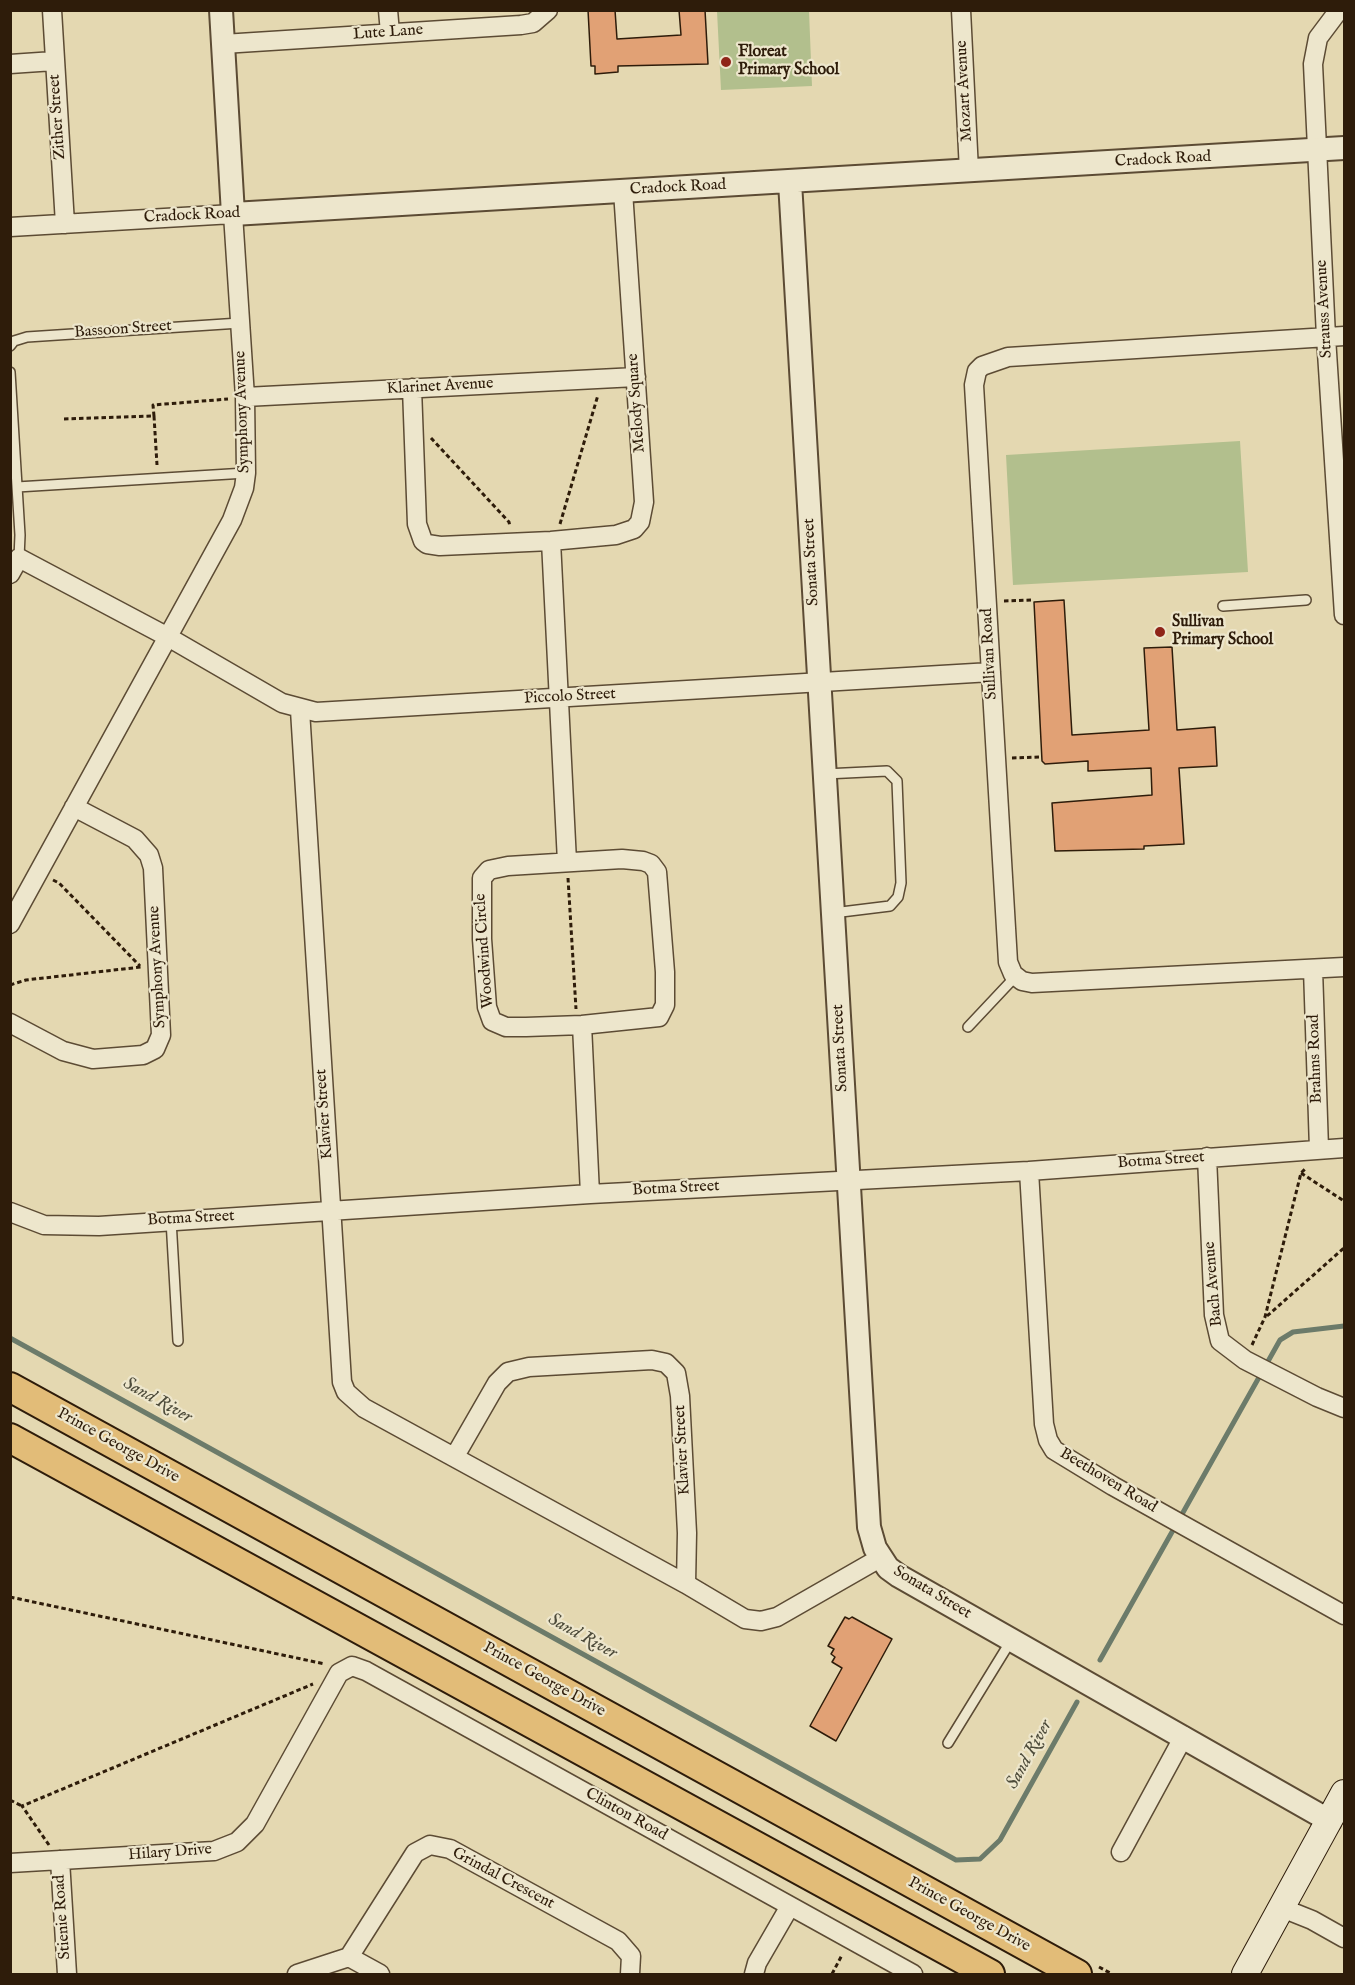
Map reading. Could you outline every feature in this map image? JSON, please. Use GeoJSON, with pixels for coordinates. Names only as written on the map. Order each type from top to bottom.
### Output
{"type":"FeatureCollection","features":[{"type":"Feature","properties":{"kind":"main road","name":"Prince George Drive"},"geometry":{"type":"LineString","coordinates":[[10,1387],[1077,1974]]}},
{"type":"Feature","properties":{"kind":"main road"},"geometry":{"type":"LineString","coordinates":[[10,1438],[461,1687],[990,1974]]}},
{"type":"Feature","properties":{"kind":"main road"},"geometry":{"type":"LineString","coordinates":[[1245,1974],[1282,1908],[1337,1825],[1344,1793]]}},
{"type":"Feature","properties":{"kind":"street","name":"Zither Street"},"geometry":{"type":"LineString","coordinates":[[52,10],[65,224]]}},
{"type":"Feature","properties":{"kind":"street","name":"Symphony Avenue"},"geometry":{"type":"LineString","coordinates":[[10,924],[232,520],[244,488],[246,473],[245,397],[221,10]]}},
{"type":"Feature","properties":{"kind":"street"},"geometry":{"type":"LineString","coordinates":[[388,10],[390,33]]}},
{"type":"Feature","properties":{"kind":"street","name":"Lute Lane"},"geometry":{"type":"LineString","coordinates":[[223,44],[521,25],[533,23],[548,10]]}},
{"type":"Feature","properties":{"kind":"street","name":"Mozart Avenue"},"geometry":{"type":"LineString","coordinates":[[960,10],[969,171]]}},
{"type":"Feature","properties":{"kind":"street","name":"Strauss Avenue"},"geometry":{"type":"LineString","coordinates":[[1339,10],[1322,29],[1314,50],[1317,150],[1335,337],[1344,615]]}},
{"type":"Feature","properties":{"kind":"street"},"geometry":{"type":"LineString","coordinates":[[10,64],[54,61]]}},
{"type":"Feature","properties":{"kind":"street","name":"Cradock Road"},"geometry":{"type":"LineString","coordinates":[[10,227],[1344,148]]}},
{"type":"Feature","properties":{"kind":"street","name":"Sonata Street"},"geometry":{"type":"LineString","coordinates":[[790,182],[869,1527],[874,1548],[880,1558],[899,1576],[1337,1825]]}},
{"type":"Feature","properties":{"kind":"street","name":"Melody Square"},"geometry":{"type":"LineString","coordinates":[[412,388],[417,516],[423,541],[427,544],[440,546],[551,541],[616,535],[634,529],[640,522],[644,502],[623,191]]}},
{"type":"Feature","properties":{"kind":"street","name":"Sullivan Road"},"geometry":{"type":"LineString","coordinates":[[1015,976],[1008,962],[974,385],[977,371],[982,366],[1008,357],[1335,337]]}},
{"type":"Feature","properties":{"kind":"street","name":"Klarinet Avenue"},"geometry":{"type":"LineString","coordinates":[[245,397],[636,377]]}},
{"type":"Feature","properties":{"kind":"street"},"geometry":{"type":"LineString","coordinates":[[551,541],[567,862]]}},
{"type":"Feature","properties":{"kind":"street"},"geometry":{"type":"LineString","coordinates":[[15,566],[168,637]]}},
{"type":"Feature","properties":{"kind":"street","name":"Piccolo Street"},"geometry":{"type":"LineString","coordinates":[[168,637],[282,703],[300,710],[360,710],[991,672]]}},
{"type":"Feature","properties":{"kind":"street","name":"Klavier Street"},"geometry":{"type":"LineString","coordinates":[[300,710],[342,1382],[346,1392],[364,1408],[455,1456],[745,1619],[767,1620],[880,1558]]}},
{"type":"Feature","properties":{"kind":"street","name":"Symphony Avenue"},"geometry":{"type":"LineString","coordinates":[[10,1023],[63,1051],[86,1058],[135,1057],[150,1053],[159,1041],[162,1026],[150,968],[153,868],[149,855],[135,839],[75,807]]}},
{"type":"Feature","properties":{"kind":"street","name":"Woodwind Circle"},"geometry":{"type":"LineString","coordinates":[[643,861],[651,864],[657,872],[664,972],[664,1012],[655,1020],[506,1027],[492,1021],[487,1007],[482,939],[482,878],[494,868],[567,862],[643,861]]}},
{"type":"Feature","properties":{"kind":"street"},"geometry":{"type":"LineString","coordinates":[[1015,976],[1032,983],[1344,966]]}},
{"type":"Feature","properties":{"kind":"street","name":"Brahms Road"},"geometry":{"type":"LineString","coordinates":[[1313,969],[1319,1149]]}},
{"type":"Feature","properties":{"kind":"street"},"geometry":{"type":"LineString","coordinates":[[582,1025],[590,1194]]}},
{"type":"Feature","properties":{"kind":"street","name":"Botma Street"},"geometry":{"type":"LineString","coordinates":[[10,1212],[33,1222],[65,1227],[590,1194],[1029,1171],[1344,1148]]}},
{"type":"Feature","properties":{"kind":"street","name":"Bach Avenue"},"geometry":{"type":"LineString","coordinates":[[1207,1157],[1215,1325],[1226,1347],[1278,1377],[1344,1408]]}},
{"type":"Feature","properties":{"kind":"street","name":"Beethoven Road"},"geometry":{"type":"LineString","coordinates":[[1029,1171],[1044,1424],[1048,1440],[1066,1458],[1344,1615]]}},
{"type":"Feature","properties":{"kind":"street","name":"Klavier Street"},"geometry":{"type":"LineString","coordinates":[[455,1456],[497,1383],[508,1372],[529,1367],[652,1360],[666,1363],[676,1373],[679,1387],[687,1533],[686,1584]]}},
{"type":"Feature","properties":{"kind":"street","name":"Clinton Road"},"geometry":{"type":"LineString","coordinates":[[339,1673],[344,1668],[352,1666],[366,1671],[913,1974]]}},
{"type":"Feature","properties":{"kind":"street","name":"Hilary Drive"},"geometry":{"type":"LineString","coordinates":[[10,1863],[214,1851],[237,1842],[255,1824],[339,1673]]}},
{"type":"Feature","properties":{"kind":"street"},"geometry":{"type":"LineString","coordinates":[[1121,1852],[1184,1736]]}},
{"type":"Feature","properties":{"kind":"street","name":"Grindal Crescent"},"geometry":{"type":"LineString","coordinates":[[349,1957],[415,1852],[430,1845],[450,1849],[618,1941],[631,1956],[630,1974]]}},
{"type":"Feature","properties":{"kind":"street","name":"Stienie Road"},"geometry":{"type":"LineString","coordinates":[[60,1860],[67,1974]]}},
{"type":"Feature","properties":{"kind":"street"},"geometry":{"type":"LineString","coordinates":[[754,1974],[790,1906]]}},
{"type":"Feature","properties":{"kind":"street"},"geometry":{"type":"LineString","coordinates":[[1282,1908],[1312,1920],[1344,1938]]}},
{"type":"Feature","properties":{"kind":"street"},"geometry":{"type":"LineString","coordinates":[[297,1974],[349,1957],[380,1974]]}},
{"type":"Feature","properties":{"kind":"lane","name":"Bassoon Street"},"geometry":{"type":"LineString","coordinates":[[10,346],[20,338],[240,322]]}},
{"type":"Feature","properties":{"kind":"lane"},"geometry":{"type":"LineString","coordinates":[[10,372],[17,487],[15,566]]}},
{"type":"Feature","properties":{"kind":"lane"},"geometry":{"type":"LineString","coordinates":[[17,487],[246,473]]}},
{"type":"Feature","properties":{"kind":"lane"},"geometry":{"type":"LineString","coordinates":[[1223,606],[1306,600]]}},
{"type":"Feature","properties":{"kind":"lane"},"geometry":{"type":"LineString","coordinates":[[825,774],[887,771],[897,781],[901,883],[898,897],[890,906],[833,913]]}},
{"type":"Feature","properties":{"kind":"lane"},"geometry":{"type":"LineString","coordinates":[[968,1027],[1015,976]]}},
{"type":"Feature","properties":{"kind":"lane"},"geometry":{"type":"LineString","coordinates":[[171,1220],[178,1341]]}},
{"type":"Feature","properties":{"kind":"lane"},"geometry":{"type":"LineString","coordinates":[[948,1743],[1012,1640]]}},
{"type":"Feature","properties":{"kind":"path"},"geometry":{"type":"LineString","coordinates":[[551,541],[562,519],[598,397],[597,379]]}},
{"type":"Feature","properties":{"kind":"path"},"geometry":{"type":"LineString","coordinates":[[158,479],[153,405],[245,397]]}},
{"type":"Feature","properties":{"kind":"path"},"geometry":{"type":"LineString","coordinates":[[64,419],[154,416]]}},
{"type":"Feature","properties":{"kind":"path"},"geometry":{"type":"LineString","coordinates":[[414,433],[427,434],[509,522],[511,543]]}},
{"type":"Feature","properties":{"kind":"path"},"geometry":{"type":"LineString","coordinates":[[1007,601],[1032,600]]}},
{"type":"Feature","properties":{"kind":"path"},"geometry":{"type":"LineString","coordinates":[[1016,758],[1040,756]]}},
{"type":"Feature","properties":{"kind":"path"},"geometry":{"type":"LineString","coordinates":[[567,862],[576,1017],[582,1025]]}},
{"type":"Feature","properties":{"kind":"path"},"geometry":{"type":"LineString","coordinates":[[38,873],[59,883],[150,968]]}},
{"type":"Feature","properties":{"kind":"path"},"geometry":{"type":"LineString","coordinates":[[10,986],[26,980],[150,968]]}},
{"type":"Feature","properties":{"kind":"path"},"geometry":{"type":"LineString","coordinates":[[1251,1363],[1265,1317],[1301,1173],[1319,1149]]}},
{"type":"Feature","properties":{"kind":"path"},"geometry":{"type":"LineString","coordinates":[[1301,1173],[1344,1201]]}},
{"type":"Feature","properties":{"kind":"path"},"geometry":{"type":"LineString","coordinates":[[1265,1317],[1344,1248]]}},
{"type":"Feature","properties":{"kind":"path"},"geometry":{"type":"LineString","coordinates":[[10,1598],[120,1623],[321,1662],[339,1673]]}},
{"type":"Feature","properties":{"kind":"path"},"geometry":{"type":"LineString","coordinates":[[22,1806],[339,1673]]}},
{"type":"Feature","properties":{"kind":"path"},"geometry":{"type":"LineString","coordinates":[[10,1800],[22,1806],[60,1860]]}},
{"type":"Feature","properties":{"kind":"path"},"geometry":{"type":"LineString","coordinates":[[832,1974],[850,1940]]}},
{"type":"Feature","properties":{"kind":"green space"},"geometry":{"type":"Polygon","coordinates":[[[717,11],[809,11],[812,86],[721,90],[717,11]]]}},
{"type":"Feature","properties":{"kind":"green space"},"geometry":{"type":"Polygon","coordinates":[[[1240,441],[1248,572],[1013,585],[1006,455],[1240,441]]]}},
{"type":"Feature","properties":{"kind":"building"},"geometry":{"type":"Polygon","coordinates":[[[588,10],[615,10],[617,39],[681,35],[679,10],[705,10],[708,64],[618,66],[618,72],[595,74],[595,66],[591,66],[588,10]]]}},
{"type":"Feature","properties":{"kind":"building"},"geometry":{"type":"Polygon","coordinates":[[[1064,600],[1072,735],[1149,730],[1144,648],[1172,647],[1177,730],[1215,727],[1217,766],[1179,768],[1184,844],[1144,846],[1144,849],[1055,851],[1052,803],[1152,795],[1151,768],[1088,771],[1088,761],[1045,764],[1042,761],[1034,602],[1064,600]]]}},
{"type":"Feature","properties":{"kind":"building"},"geometry":{"type":"Polygon","coordinates":[[[845,1617],[849,1619],[852,1617],[892,1639],[836,1741],[810,1726],[842,1668],[832,1662],[835,1657],[831,1654],[834,1649],[828,1646],[845,1617]]]}},
{"type":"Feature","properties":{"kind":"waterway","name":"Sand River"},"geometry":{"type":"LineString","coordinates":[[1100,1660],[1280,1340],[1293,1332],[1344,1326]]}},
{"type":"Feature","properties":{"kind":"waterway","name":"Sand River"},"geometry":{"type":"LineString","coordinates":[[10,1338],[956,1860],[980,1859],[1000,1840],[1077,1702]]}},
{"type":"Feature","properties":{"kind":"place","name":"Floreat Primary School"},"geometry":{"type":"Point","coordinates":[726,62]}},
{"type":"Feature","properties":{"kind":"place","name":"Sullivan Primary School"},"geometry":{"type":"Point","coordinates":[1160,632]}}]}
